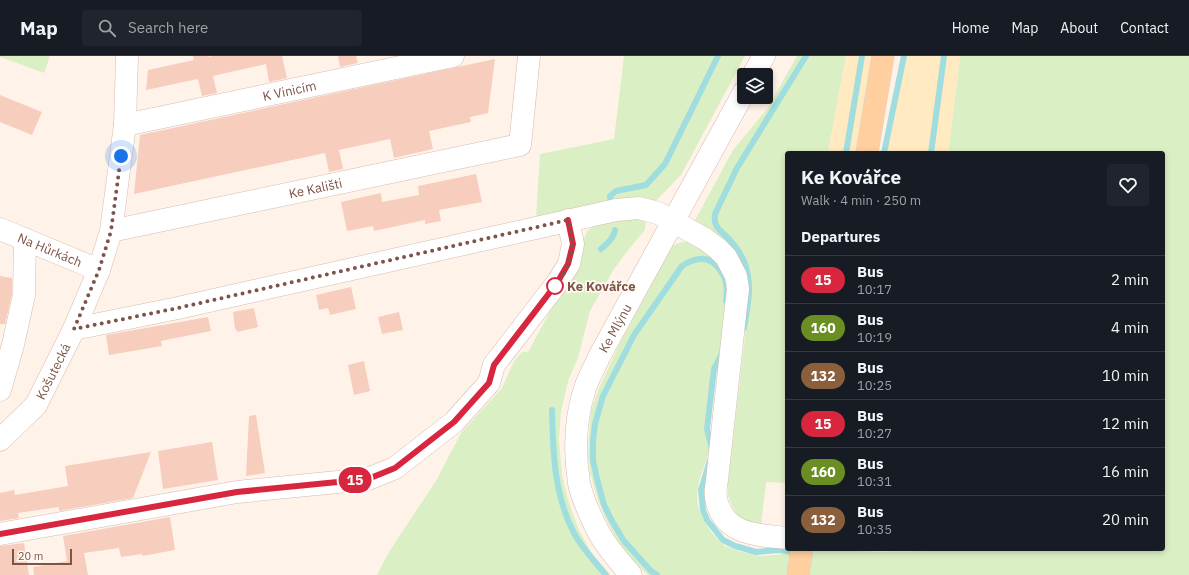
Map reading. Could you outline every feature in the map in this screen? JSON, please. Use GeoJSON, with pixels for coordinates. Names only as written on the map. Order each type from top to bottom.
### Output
{"type":"FeatureCollection","features":[{"type":"Feature","properties":{"kind":"main road"},"geometry":{"type":"LineString","coordinates":[[867,151],[883,56]]}},
{"type":"Feature","properties":{"kind":"main road"},"geometry":{"type":"LineString","coordinates":[[798,575],[802,551]]}},
{"type":"Feature","properties":{"kind":"street","name":"Košutecká"},"geometry":{"type":"LineString","coordinates":[[0,440],[36,405],[74,329],[99,270],[111,231],[126,125],[127,56]]}},
{"type":"Feature","properties":{"kind":"street","name":"K Vinicím"},"geometry":{"type":"LineString","coordinates":[[126,125],[453,56]]}},
{"type":"Feature","properties":{"kind":"street","name":"Ke Kališti"},"geometry":{"type":"LineString","coordinates":[[111,231],[520,145],[529,56]]}},
{"type":"Feature","properties":{"kind":"street"},"geometry":{"type":"LineString","coordinates":[[757,68],[764,56]]}},
{"type":"Feature","properties":{"kind":"street","name":"Ke Mlýnu"},"geometry":{"type":"LineString","coordinates":[[631,575],[616,558],[598,532],[588,509],[580,484],[576,452],[576,432],[585,388],[600,355],[737,104]]}},
{"type":"Feature","properties":{"kind":"street"},"geometry":{"type":"LineString","coordinates":[[74,329],[178,308],[616,210],[639,208],[658,213],[705,239],[717,248],[726,257],[736,276],[738,289],[717,480],[716,498],[721,513],[732,526],[746,533],[757,536],[785,538]]}},
{"type":"Feature","properties":{"kind":"street"},"geometry":{"type":"LineString","coordinates":[[0,534],[237,492],[368,479],[395,468],[454,422],[489,383],[494,365],[557,283],[568,264],[573,244],[568,220]]}},
{"type":"Feature","properties":{"kind":"street","name":"Na Hůrkách"},"geometry":{"type":"LineString","coordinates":[[0,229],[99,270]]}},
{"type":"Feature","properties":{"kind":"street"},"geometry":{"type":"LineString","coordinates":[[0,390],[13,345],[24,294],[25,239]]}},
{"type":"Feature","properties":{"kind":"green space"},"geometry":{"type":"Polygon","coordinates":[[[0,56],[50,56],[44,73],[0,56]]]}},
{"type":"Feature","properties":{"kind":"green space"},"geometry":{"type":"Polygon","coordinates":[[[624,56],[745,56],[739,68],[737,68],[737,71],[681,175],[656,201],[536,219],[540,154],[614,139],[624,56]]]}},
{"type":"Feature","properties":{"kind":"green space"},"geometry":{"type":"Polygon","coordinates":[[[797,56],[846,56],[828,151],[785,151],[785,483],[766,482],[761,525],[745,521],[736,513],[728,495],[728,483],[746,327],[743,314],[745,298],[693,224],[733,150],[770,104],[773,104],[773,98],[797,56]]]}},
{"type":"Feature","properties":{"kind":"green space"},"geometry":{"type":"Polygon","coordinates":[[[960,56],[1189,56],[1189,575],[648,575],[628,556],[614,535],[596,494],[590,472],[588,455],[591,411],[599,388],[619,345],[672,246],[682,242],[691,242],[698,246],[719,264],[725,284],[722,349],[713,366],[705,430],[710,449],[699,481],[697,495],[698,506],[703,519],[712,533],[725,546],[741,552],[761,556],[797,551],[1165,551],[1165,151],[948,151],[960,56]]]}},
{"type":"Feature","properties":{"kind":"green space"},"geometry":{"type":"Polygon","coordinates":[[[635,219],[646,221],[645,230],[614,269],[590,311],[578,358],[569,378],[561,411],[559,439],[562,475],[568,500],[578,528],[591,552],[610,575],[377,575],[389,552],[437,479],[461,433],[502,388],[514,361],[522,352],[528,352],[567,280],[588,230],[601,222],[635,219]]]}},
{"type":"Feature","properties":{"kind":"sand"},"geometry":{"type":"Polygon","coordinates":[[[846,56],[873,56],[856,151],[828,151],[846,56]]]}},
{"type":"Feature","properties":{"kind":"sand"},"geometry":{"type":"Polygon","coordinates":[[[901,56],[960,56],[948,151],[881,151],[901,56]]]}},
{"type":"Feature","properties":{"kind":"building"},"geometry":{"type":"Polygon","coordinates":[[[193,56],[282,56],[287,78],[269,82],[266,64],[213,76],[217,93],[202,96],[198,79],[146,90],[148,70],[194,60],[193,56]]]}},
{"type":"Feature","properties":{"kind":"building"},"geometry":{"type":"Polygon","coordinates":[[[338,56],[356,56],[358,63],[340,67],[338,56]]]}},
{"type":"Feature","properties":{"kind":"building"},"geometry":{"type":"Polygon","coordinates":[[[495,59],[488,113],[470,117],[471,122],[429,131],[433,149],[394,158],[390,139],[339,150],[343,169],[329,172],[325,153],[134,194],[140,135],[495,59]]]}},
{"type":"Feature","properties":{"kind":"building"},"geometry":{"type":"Polygon","coordinates":[[[0,95],[42,112],[32,135],[0,122],[0,95]]]}},
{"type":"Feature","properties":{"kind":"building"},"geometry":{"type":"Polygon","coordinates":[[[476,174],[482,202],[439,210],[441,221],[425,224],[425,220],[374,231],[373,226],[347,231],[341,202],[381,193],[382,202],[419,195],[418,186],[476,174]]]}},
{"type":"Feature","properties":{"kind":"building"},"geometry":{"type":"Polygon","coordinates":[[[0,276],[12,278],[12,294],[5,324],[0,324],[0,276]]]}},
{"type":"Feature","properties":{"kind":"building"},"geometry":{"type":"Polygon","coordinates":[[[351,287],[356,309],[330,315],[328,308],[319,310],[316,295],[351,287]]]}},
{"type":"Feature","properties":{"kind":"building"},"geometry":{"type":"Polygon","coordinates":[[[254,308],[258,327],[237,332],[235,329],[233,312],[254,308]]]}},
{"type":"Feature","properties":{"kind":"building"},"geometry":{"type":"Polygon","coordinates":[[[399,312],[403,330],[382,334],[378,317],[399,312]]]}},
{"type":"Feature","properties":{"kind":"building"},"geometry":{"type":"Polygon","coordinates":[[[208,317],[211,331],[161,341],[162,346],[109,355],[106,335],[208,317]]]}},
{"type":"Feature","properties":{"kind":"building"},"geometry":{"type":"Polygon","coordinates":[[[364,361],[370,391],[354,395],[348,365],[364,361]]]}},
{"type":"Feature","properties":{"kind":"building"},"geometry":{"type":"Polygon","coordinates":[[[256,415],[265,473],[246,476],[249,416],[256,415]]]}},
{"type":"Feature","properties":{"kind":"building"},"geometry":{"type":"Polygon","coordinates":[[[212,442],[218,480],[163,489],[158,451],[212,442]]]}},
{"type":"Feature","properties":{"kind":"building"},"geometry":{"type":"Polygon","coordinates":[[[151,452],[133,498],[59,511],[59,507],[18,513],[19,518],[0,521],[0,493],[14,490],[15,495],[68,486],[65,466],[151,452]]]}},
{"type":"Feature","properties":{"kind":"building"},"geometry":{"type":"Polygon","coordinates":[[[170,517],[175,550],[142,556],[142,554],[121,557],[119,548],[84,553],[88,575],[34,575],[33,567],[67,561],[63,536],[170,517]]]}},
{"type":"Feature","properties":{"kind":"building"},"geometry":{"type":"Polygon","coordinates":[[[24,543],[29,575],[0,575],[0,546],[24,543]]]}},
{"type":"Feature","properties":{"kind":"waterway"},"geometry":{"type":"LineString","coordinates":[[611,203],[610,196],[616,191],[646,185],[665,164],[718,56]]}},
{"type":"Feature","properties":{"kind":"waterway"},"geometry":{"type":"LineString","coordinates":[[744,328],[749,294],[747,270],[737,249],[716,225],[715,214],[737,168],[806,56]]}},
{"type":"Feature","properties":{"kind":"waterway"},"geometry":{"type":"LineString","coordinates":[[846,151],[862,56]]}},
{"type":"Feature","properties":{"kind":"waterway"},"geometry":{"type":"LineString","coordinates":[[884,151],[904,56]]}},
{"type":"Feature","properties":{"kind":"waterway"},"geometry":{"type":"LineString","coordinates":[[931,151],[944,56]]}},
{"type":"Feature","properties":{"kind":"waterway"},"geometry":{"type":"LineString","coordinates":[[601,249],[612,238],[615,230]]}},
{"type":"Feature","properties":{"kind":"waterway"},"geometry":{"type":"LineString","coordinates":[[657,575],[651,571],[624,541],[604,505],[593,460],[595,424],[603,396],[634,335],[682,266],[698,259],[707,260],[716,265],[725,279],[727,290],[726,301]]}},
{"type":"Feature","properties":{"kind":"waterway"},"geometry":{"type":"LineString","coordinates":[[712,449],[707,429],[714,369],[723,352]]}},
{"type":"Feature","properties":{"kind":"waterway"},"geometry":{"type":"LineString","coordinates":[[552,410],[554,457],[562,504],[567,519],[577,539],[606,575]]}},
{"type":"Feature","properties":{"kind":"waterway"},"geometry":{"type":"LineString","coordinates":[[710,460],[701,490],[703,510],[707,520],[723,540],[735,546],[756,552],[785,551]]}},
{"type":"Feature","properties":{"kind":"waterway"},"geometry":{"type":"LineString","coordinates":[[788,551],[797,552]]}},
{"type":"Feature","properties":{"kind":"bus line","name":"15"},"geometry":{"type":"LineString","coordinates":[[0,534],[237,492],[368,479],[395,468],[454,422],[489,383],[494,365],[557,283],[568,264],[573,244],[568,220]]}},
{"type":"Feature","properties":{"kind":"place","name":"Ke Kovářce"},"geometry":{"type":"Point","coordinates":[555,286]}},
{"type":"Feature","properties":{"kind":"route"},"geometry":{"type":"LineString","coordinates":[[121,156],[111,231],[99,270],[74,329],[178,308],[568,220],[573,244],[568,264],[555,286]]}}]}
